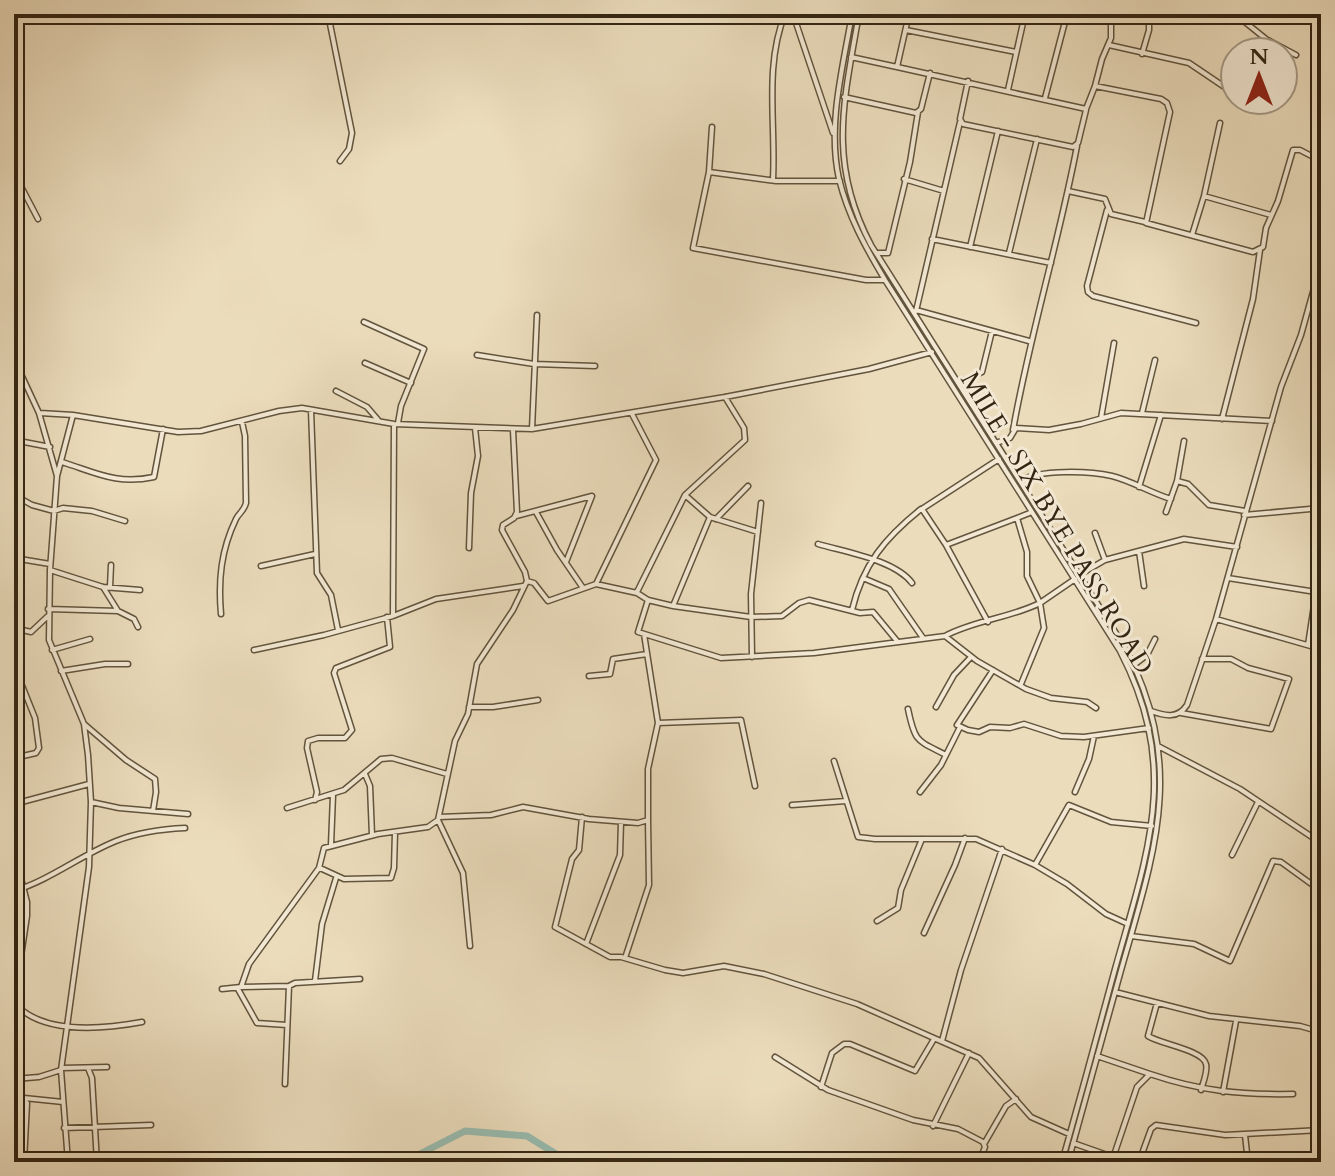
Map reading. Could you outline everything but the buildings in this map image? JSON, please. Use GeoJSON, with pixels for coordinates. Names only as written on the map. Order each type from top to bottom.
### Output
{"type":"FeatureCollection","features":[{"type":"Feature","properties":{"kind":"street"},"geometry":{"type":"LineString","coordinates":[[328,14],[352,133],[349,149],[340,161]]}},
{"type":"Feature","properties":{"kind":"street"},"geometry":{"type":"LineString","coordinates":[[773,179],[773,73],[777,38],[785,14]]}},
{"type":"Feature","properties":{"kind":"street"},"geometry":{"type":"LineString","coordinates":[[793,14],[842,157],[858,218],[986,432],[1020,481],[1077,577],[1117,632],[1134,665],[1151,711],[1158,746],[1161,793],[1157,838],[1068,1162]]}},
{"type":"Feature","properties":{"kind":"street","name":"MILE - SIX BYE PASS ROAD"},"geometry":{"type":"LineString","coordinates":[[852,14],[836,111],[835,138],[840,181],[854,223],[885,280],[986,432],[1032,512],[1077,577],[1127,664],[1149,728],[1155,780],[1152,826],[1062,1162]]}},
{"type":"Feature","properties":{"kind":"street"},"geometry":{"type":"LineString","coordinates":[[842,157],[844,97],[859,14]]}},
{"type":"Feature","properties":{"kind":"street"},"geometry":{"type":"LineString","coordinates":[[897,67],[909,14]]}},
{"type":"Feature","properties":{"kind":"street"},"geometry":{"type":"LineString","coordinates":[[1008,90],[1025,14]]}},
{"type":"Feature","properties":{"kind":"street"},"geometry":{"type":"LineString","coordinates":[[1045,98],[1067,14]]}},
{"type":"Feature","properties":{"kind":"street"},"geometry":{"type":"LineString","coordinates":[[996,443],[1010,438],[1013,430],[1030,341],[1086,109],[1111,38],[1111,14]]}},
{"type":"Feature","properties":{"kind":"street"},"geometry":{"type":"LineString","coordinates":[[1142,54],[1149,30],[1149,14]]}},
{"type":"Feature","properties":{"kind":"street"},"geometry":{"type":"LineString","coordinates":[[1235,14],[1262,36]]}},
{"type":"Feature","properties":{"kind":"street"},"geometry":{"type":"LineString","coordinates":[[906,30],[1016,52]]}},
{"type":"Feature","properties":{"kind":"street"},"geometry":{"type":"LineString","coordinates":[[1109,45],[1189,63],[1219,83]]}},
{"type":"Feature","properties":{"kind":"street"},"geometry":{"type":"LineString","coordinates":[[851,57],[1086,109]]}},
{"type":"Feature","properties":{"kind":"street"},"geometry":{"type":"LineString","coordinates":[[876,252],[888,253],[910,162],[918,112],[930,73]]}},
{"type":"Feature","properties":{"kind":"street"},"geometry":{"type":"LineString","coordinates":[[915,312],[968,81]]}},
{"type":"Feature","properties":{"kind":"street"},"geometry":{"type":"LineString","coordinates":[[1095,86],[1155,97],[1169,106],[1146,223]]}},
{"type":"Feature","properties":{"kind":"street"},"geometry":{"type":"LineString","coordinates":[[844,97],[918,112]]}},
{"type":"Feature","properties":{"kind":"street"},"geometry":{"type":"LineString","coordinates":[[960,122],[1077,146]]}},
{"type":"Feature","properties":{"kind":"street"},"geometry":{"type":"LineString","coordinates":[[1192,235],[1220,123]]}},
{"type":"Feature","properties":{"kind":"street"},"geometry":{"type":"LineString","coordinates":[[712,127],[709,172],[692,244],[695,249],[866,280],[885,280]]}},
{"type":"Feature","properties":{"kind":"street"},"geometry":{"type":"LineString","coordinates":[[970,247],[998,131]]}},
{"type":"Feature","properties":{"kind":"street"},"geometry":{"type":"LineString","coordinates":[[1009,254],[1037,139]]}},
{"type":"Feature","properties":{"kind":"street"},"geometry":{"type":"LineString","coordinates":[[1222,419],[1253,299],[1260,250],[1293,150],[1300,150],[1321,161]]}},
{"type":"Feature","properties":{"kind":"street"},"geometry":{"type":"LineString","coordinates":[[709,172],[773,179],[840,181]]}},
{"type":"Feature","properties":{"kind":"street"},"geometry":{"type":"LineString","coordinates":[[14,173],[38,219]]}},
{"type":"Feature","properties":{"kind":"street"},"geometry":{"type":"LineString","coordinates":[[904,179],[944,191]]}},
{"type":"Feature","properties":{"kind":"street"},"geometry":{"type":"LineString","coordinates":[[1068,191],[1107,202],[1088,292],[1093,296],[1196,323]]}},
{"type":"Feature","properties":{"kind":"street"},"geometry":{"type":"LineString","coordinates":[[1204,196],[1272,215]]}},
{"type":"Feature","properties":{"kind":"street"},"geometry":{"type":"LineString","coordinates":[[1107,210],[1111,214],[1253,252],[1260,250]]}},
{"type":"Feature","properties":{"kind":"street"},"geometry":{"type":"LineString","coordinates":[[932,239],[1051,263]]}},
{"type":"Feature","properties":{"kind":"street"},"geometry":{"type":"LineString","coordinates":[[1181,713],[1187,705],[1216,619],[1281,387],[1301,335],[1321,263]]}},
{"type":"Feature","properties":{"kind":"street"},"geometry":{"type":"LineString","coordinates":[[915,312],[1030,341]]}},
{"type":"Feature","properties":{"kind":"street"},"geometry":{"type":"LineString","coordinates":[[532,429],[537,315]]}},
{"type":"Feature","properties":{"kind":"street"},"geometry":{"type":"LineString","coordinates":[[315,800],[317,792],[308,741],[345,738],[352,730],[334,673],[336,668],[390,647],[392,449],[401,406],[424,349],[364,322]]}},
{"type":"Feature","properties":{"kind":"street"},"geometry":{"type":"LineString","coordinates":[[958,383],[982,372],[992,331]]}},
{"type":"Feature","properties":{"kind":"street"},"geometry":{"type":"LineString","coordinates":[[1101,418],[1114,343]]}},
{"type":"Feature","properties":{"kind":"street"},"geometry":{"type":"LineString","coordinates":[[39,413],[201,431],[279,411],[311,410],[396,424],[532,429],[725,397],[869,369],[932,352]]}},
{"type":"Feature","properties":{"kind":"street"},"geometry":{"type":"LineString","coordinates":[[477,355],[534,364],[595,366]]}},
{"type":"Feature","properties":{"kind":"street"},"geometry":{"type":"LineString","coordinates":[[14,359],[39,413],[57,476]]}},
{"type":"Feature","properties":{"kind":"street"},"geometry":{"type":"LineString","coordinates":[[1142,413],[1155,360]]}},
{"type":"Feature","properties":{"kind":"street"},"geometry":{"type":"LineString","coordinates":[[365,363],[411,383]]}},
{"type":"Feature","properties":{"kind":"street"},"geometry":{"type":"LineString","coordinates":[[336,391],[367,407],[379,422]]}},
{"type":"Feature","properties":{"kind":"street"},"geometry":{"type":"LineString","coordinates":[[637,593],[685,495],[745,440],[744,428],[725,397]]}},
{"type":"Feature","properties":{"kind":"street"},"geometry":{"type":"LineString","coordinates":[[311,410],[315,554],[319,580],[331,595],[338,630]]}},
{"type":"Feature","properties":{"kind":"street"},"geometry":{"type":"LineString","coordinates":[[1013,430],[1049,430],[1121,413],[1273,421]]}},
{"type":"Feature","properties":{"kind":"street"},"geometry":{"type":"LineString","coordinates":[[596,584],[656,460],[631,414]]}},
{"type":"Feature","properties":{"kind":"street"},"geometry":{"type":"LineString","coordinates":[[68,1162],[61,1069],[89,855],[91,802],[84,724],[52,650],[48,609],[57,476],[73,415]]}},
{"type":"Feature","properties":{"kind":"street"},"geometry":{"type":"LineString","coordinates":[[1139,487],[1161,415]]}},
{"type":"Feature","properties":{"kind":"street"},"geometry":{"type":"LineString","coordinates":[[17,420],[19,441],[50,447]]}},
{"type":"Feature","properties":{"kind":"street"},"geometry":{"type":"LineString","coordinates":[[221,614],[219,573],[237,517],[246,503],[242,422]]}},
{"type":"Feature","properties":{"kind":"street"},"geometry":{"type":"LineString","coordinates":[[469,548],[471,493],[478,456],[475,428]]}},
{"type":"Feature","properties":{"kind":"street"},"geometry":{"type":"LineString","coordinates":[[62,462],[110,479],[154,477],[163,429]]}},
{"type":"Feature","properties":{"kind":"street"},"geometry":{"type":"LineString","coordinates":[[513,430],[516,516]]}},
{"type":"Feature","properties":{"kind":"street"},"geometry":{"type":"LineString","coordinates":[[1166,512],[1177,481],[1184,441]]}},
{"type":"Feature","properties":{"kind":"street"},"geometry":{"type":"LineString","coordinates":[[852,610],[858,587],[891,533],[999,459]]}},
{"type":"Feature","properties":{"kind":"street"},"geometry":{"type":"LineString","coordinates":[[1020,481],[1029,475],[1087,473],[1112,476],[1171,499]]}},
{"type":"Feature","properties":{"kind":"street"},"geometry":{"type":"LineString","coordinates":[[1177,481],[1188,484],[1209,505],[1245,513],[1321,508]]}},
{"type":"Feature","properties":{"kind":"street"},"geometry":{"type":"LineString","coordinates":[[673,606],[713,518],[748,486]]}},
{"type":"Feature","properties":{"kind":"street"},"geometry":{"type":"LineString","coordinates":[[14,495],[32,505],[54,511],[63,508],[92,511],[125,521]]}},
{"type":"Feature","properties":{"kind":"street"},"geometry":{"type":"LineString","coordinates":[[685,495],[713,518],[758,532]]}},
{"type":"Feature","properties":{"kind":"street"},"geometry":{"type":"LineString","coordinates":[[470,946],[463,873],[439,818],[455,741],[469,707],[477,664],[513,610],[526,584],[525,572],[502,530],[503,525],[516,516],[593,496],[566,562]]}},
{"type":"Feature","properties":{"kind":"street"},"geometry":{"type":"LineString","coordinates":[[752,657],[751,617],[761,503]]}},
{"type":"Feature","properties":{"kind":"street"},"geometry":{"type":"LineString","coordinates":[[922,509],[946,545],[988,622]]}},
{"type":"Feature","properties":{"kind":"street"},"geometry":{"type":"LineString","coordinates":[[536,512],[583,588]]}},
{"type":"Feature","properties":{"kind":"street"},"geometry":{"type":"LineString","coordinates":[[946,545],[1032,512]]}},
{"type":"Feature","properties":{"kind":"street"},"geometry":{"type":"LineString","coordinates":[[1017,518],[1027,552],[1027,576],[1040,603],[1044,628],[1021,685]]}},
{"type":"Feature","properties":{"kind":"street"},"geometry":{"type":"LineString","coordinates":[[1095,533],[1105,560]]}},
{"type":"Feature","properties":{"kind":"street"},"geometry":{"type":"LineString","coordinates":[[648,600],[638,632],[715,657],[837,651],[945,636],[959,628],[988,622],[1040,603],[1105,560],[1139,551],[1192,539],[1206,544],[1237,547]]}},
{"type":"Feature","properties":{"kind":"street"},"geometry":{"type":"LineString","coordinates":[[818,544],[899,571],[912,583]]}},
{"type":"Feature","properties":{"kind":"street"},"geometry":{"type":"LineString","coordinates":[[1139,551],[1144,586]]}},
{"type":"Feature","properties":{"kind":"street"},"geometry":{"type":"LineString","coordinates":[[261,566],[315,554]]}},
{"type":"Feature","properties":{"kind":"street"},"geometry":{"type":"LineString","coordinates":[[1308,645],[1321,556]]}},
{"type":"Feature","properties":{"kind":"street"},"geometry":{"type":"LineString","coordinates":[[14,558],[50,564]]}},
{"type":"Feature","properties":{"kind":"street"},"geometry":{"type":"LineString","coordinates":[[110,588],[111,565]]}},
{"type":"Feature","properties":{"kind":"street"},"geometry":{"type":"LineString","coordinates":[[50,570],[103,587],[140,590]]}},
{"type":"Feature","properties":{"kind":"street"},"geometry":{"type":"LineString","coordinates":[[863,578],[889,589],[923,638]]}},
{"type":"Feature","properties":{"kind":"street"},"geometry":{"type":"LineString","coordinates":[[1228,578],[1316,592]]}},
{"type":"Feature","properties":{"kind":"street"},"geometry":{"type":"LineString","coordinates":[[254,650],[390,616],[436,599],[534,583],[548,601],[596,584],[637,593],[648,600],[673,606],[751,617],[782,616],[799,603],[809,600],[860,613],[873,612],[897,641]]}},
{"type":"Feature","properties":{"kind":"street"},"geometry":{"type":"LineString","coordinates":[[103,587],[118,611]]}},
{"type":"Feature","properties":{"kind":"street"},"geometry":{"type":"LineString","coordinates":[[48,609],[118,611],[134,619],[138,627]]}},
{"type":"Feature","properties":{"kind":"street"},"geometry":{"type":"LineString","coordinates":[[14,628],[31,632],[48,615]]}},
{"type":"Feature","properties":{"kind":"street"},"geometry":{"type":"LineString","coordinates":[[1216,619],[1321,649]]}},
{"type":"Feature","properties":{"kind":"street"},"geometry":{"type":"LineString","coordinates":[[625,958],[649,885],[648,769],[658,723],[644,634]]}},
{"type":"Feature","properties":{"kind":"street"},"geometry":{"type":"LineString","coordinates":[[945,636],[971,657],[1036,694],[1087,702],[1096,708]]}},
{"type":"Feature","properties":{"kind":"street"},"geometry":{"type":"LineString","coordinates":[[52,650],[90,639]]}},
{"type":"Feature","properties":{"kind":"street"},"geometry":{"type":"LineString","coordinates":[[1134,665],[1143,660],[1155,639]]}},
{"type":"Feature","properties":{"kind":"street"},"geometry":{"type":"LineString","coordinates":[[589,676],[610,674],[613,659],[647,654]]}},
{"type":"Feature","properties":{"kind":"street"},"geometry":{"type":"LineString","coordinates":[[936,707],[954,675],[971,657]]}},
{"type":"Feature","properties":{"kind":"street"},"geometry":{"type":"LineString","coordinates":[[1151,711],[1169,716],[1181,713],[1271,729],[1289,679],[1248,668],[1231,659],[1202,659]]}},
{"type":"Feature","properties":{"kind":"street"},"geometry":{"type":"LineString","coordinates":[[61,671],[128,664]]}},
{"type":"Feature","properties":{"kind":"street"},"geometry":{"type":"LineString","coordinates":[[960,727],[957,725],[973,697],[993,670]]}},
{"type":"Feature","properties":{"kind":"street"},"geometry":{"type":"LineString","coordinates":[[14,684],[21,683],[35,718],[39,748],[36,753],[14,758]]}},
{"type":"Feature","properties":{"kind":"street"},"geometry":{"type":"LineString","coordinates":[[469,707],[493,707],[538,700]]}},
{"type":"Feature","properties":{"kind":"street"},"geometry":{"type":"LineString","coordinates":[[908,709],[912,729],[921,743],[946,755]]}},
{"type":"Feature","properties":{"kind":"street"},"geometry":{"type":"LineString","coordinates":[[658,723],[741,720],[755,786]]}},
{"type":"Feature","properties":{"kind":"street"},"geometry":{"type":"LineString","coordinates":[[84,724],[126,760],[155,779],[153,811]]}},
{"type":"Feature","properties":{"kind":"street"},"geometry":{"type":"LineString","coordinates":[[960,727],[979,732],[990,727],[1010,728],[1024,724],[1061,736],[1094,736],[1149,728]]}},
{"type":"Feature","properties":{"kind":"street"},"geometry":{"type":"LineString","coordinates":[[920,792],[946,755],[960,727]]}},
{"type":"Feature","properties":{"kind":"street"},"geometry":{"type":"LineString","coordinates":[[1075,792],[1089,759],[1094,736]]}},
{"type":"Feature","properties":{"kind":"street"},"geometry":{"type":"LineString","coordinates":[[1158,746],[1258,802],[1321,843]]}},
{"type":"Feature","properties":{"kind":"street"},"geometry":{"type":"LineString","coordinates":[[287,808],[344,790],[376,761],[392,758],[447,774]]}},
{"type":"Feature","properties":{"kind":"street"},"geometry":{"type":"LineString","coordinates":[[834,761],[858,837],[976,839],[1035,865],[1067,884],[1106,914],[1128,924]]}},
{"type":"Feature","properties":{"kind":"street"},"geometry":{"type":"LineString","coordinates":[[365,774],[370,786],[372,835]]}},
{"type":"Feature","properties":{"kind":"street"},"geometry":{"type":"LineString","coordinates":[[14,804],[90,784]]}},
{"type":"Feature","properties":{"kind":"street"},"geometry":{"type":"LineString","coordinates":[[331,845],[333,795]]}},
{"type":"Feature","properties":{"kind":"street"},"geometry":{"type":"LineString","coordinates":[[792,805],[846,801]]}},
{"type":"Feature","properties":{"kind":"street"},"geometry":{"type":"LineString","coordinates":[[91,802],[188,814]]}},
{"type":"Feature","properties":{"kind":"street"},"geometry":{"type":"LineString","coordinates":[[1232,855],[1258,802]]}},
{"type":"Feature","properties":{"kind":"street"},"geometry":{"type":"LineString","coordinates":[[1035,865],[1069,805],[1111,822],[1152,826]]}},
{"type":"Feature","properties":{"kind":"street"},"geometry":{"type":"LineString","coordinates":[[287,1025],[257,1023],[240,988],[249,964],[319,868],[321,851],[331,845],[428,827],[439,818],[491,815],[523,807],[621,822],[648,820]]}},
{"type":"Feature","properties":{"kind":"street"},"geometry":{"type":"LineString","coordinates":[[582,817],[579,850],[572,859],[555,927],[610,957],[683,973],[724,966],[764,974],[857,1004],[979,1058],[1031,1117],[1069,1134]]}},
{"type":"Feature","properties":{"kind":"street"},"geometry":{"type":"LineString","coordinates":[[586,944],[620,855],[621,822]]}},
{"type":"Feature","properties":{"kind":"street"},"geometry":{"type":"LineString","coordinates":[[14,891],[34,881],[47,879],[89,855],[139,834],[185,828]]}},
{"type":"Feature","properties":{"kind":"street"},"geometry":{"type":"LineString","coordinates":[[319,868],[337,878],[394,877],[395,832]]}},
{"type":"Feature","properties":{"kind":"street"},"geometry":{"type":"LineString","coordinates":[[924,933],[965,838]]}},
{"type":"Feature","properties":{"kind":"street"},"geometry":{"type":"LineString","coordinates":[[877,921],[898,908],[901,890],[923,839]]}},
{"type":"Feature","properties":{"kind":"street"},"geometry":{"type":"LineString","coordinates":[[942,1041],[961,970],[1002,849]]}},
{"type":"Feature","properties":{"kind":"street"},"geometry":{"type":"LineString","coordinates":[[14,852],[24,888],[27,916],[20,959],[14,1057]]}},
{"type":"Feature","properties":{"kind":"street"},"geometry":{"type":"LineString","coordinates":[[1131,936],[1194,944],[1230,961],[1273,861],[1281,862],[1321,891]]}},
{"type":"Feature","properties":{"kind":"street"},"geometry":{"type":"LineString","coordinates":[[315,981],[322,924],[337,878]]}},
{"type":"Feature","properties":{"kind":"street"},"geometry":{"type":"LineString","coordinates":[[14,962],[20,959]]}},
{"type":"Feature","properties":{"kind":"street"},"geometry":{"type":"LineString","coordinates":[[222,989],[360,979]]}},
{"type":"Feature","properties":{"kind":"street"},"geometry":{"type":"LineString","coordinates":[[285,1084],[289,986]]}},
{"type":"Feature","properties":{"kind":"street"},"geometry":{"type":"LineString","coordinates":[[1115,992],[1236,1021],[1300,1026],[1321,1032]]}},
{"type":"Feature","properties":{"kind":"street"},"geometry":{"type":"LineString","coordinates":[[1157,1003],[1148,1036],[1203,1058],[1206,1066],[1201,1090]]}},
{"type":"Feature","properties":{"kind":"street"},"geometry":{"type":"LineString","coordinates":[[17,1006],[35,1020],[66,1027],[142,1022]]}},
{"type":"Feature","properties":{"kind":"street"},"geometry":{"type":"LineString","coordinates":[[1223,1092],[1236,1021]]}},
{"type":"Feature","properties":{"kind":"street"},"geometry":{"type":"LineString","coordinates":[[821,1087],[832,1053],[844,1044],[915,1071],[934,1038]]}},
{"type":"Feature","properties":{"kind":"street"},"geometry":{"type":"LineString","coordinates":[[933,1126],[969,1053]]}},
{"type":"Feature","properties":{"kind":"street"},"geometry":{"type":"LineString","coordinates":[[1097,1056],[1201,1090],[1246,1095],[1293,1094]]}},
{"type":"Feature","properties":{"kind":"street"},"geometry":{"type":"LineString","coordinates":[[775,1057],[821,1087],[933,1126],[958,1129],[984,1144]]}},
{"type":"Feature","properties":{"kind":"street"},"geometry":{"type":"LineString","coordinates":[[14,1079],[39,1077],[61,1069],[107,1067]]}},
{"type":"Feature","properties":{"kind":"street"},"geometry":{"type":"LineString","coordinates":[[88,1068],[92,1078],[97,1162]]}},
{"type":"Feature","properties":{"kind":"street"},"geometry":{"type":"LineString","coordinates":[[1113,1158],[1137,1087],[1150,1074]]}},
{"type":"Feature","properties":{"kind":"street"},"geometry":{"type":"LineString","coordinates":[[14,1092],[22,1098],[27,1109],[24,1162]]}},
{"type":"Feature","properties":{"kind":"street"},"geometry":{"type":"LineString","coordinates":[[22,1098],[63,1102]]}},
{"type":"Feature","properties":{"kind":"street"},"geometry":{"type":"LineString","coordinates":[[979,1162],[984,1144],[1006,1106],[1016,1099]]}},
{"type":"Feature","properties":{"kind":"street"},"geometry":{"type":"LineString","coordinates":[[64,1128],[151,1125]]}},
{"type":"Feature","properties":{"kind":"street"},"geometry":{"type":"LineString","coordinates":[[1139,1162],[1151,1129],[1156,1125],[1214,1134],[1245,1135],[1321,1130]]}},
{"type":"Feature","properties":{"kind":"street"},"geometry":{"type":"LineString","coordinates":[[1245,1135],[1248,1162]]}},
{"type":"Feature","properties":{"kind":"street"},"geometry":{"type":"LineString","coordinates":[[1073,1143],[1127,1162]]}},
{"type":"Feature","properties":{"kind":"waterway"},"geometry":{"type":"LineString","coordinates":[[404,1162],[465,1131],[527,1136],[569,1162]]}}]}
